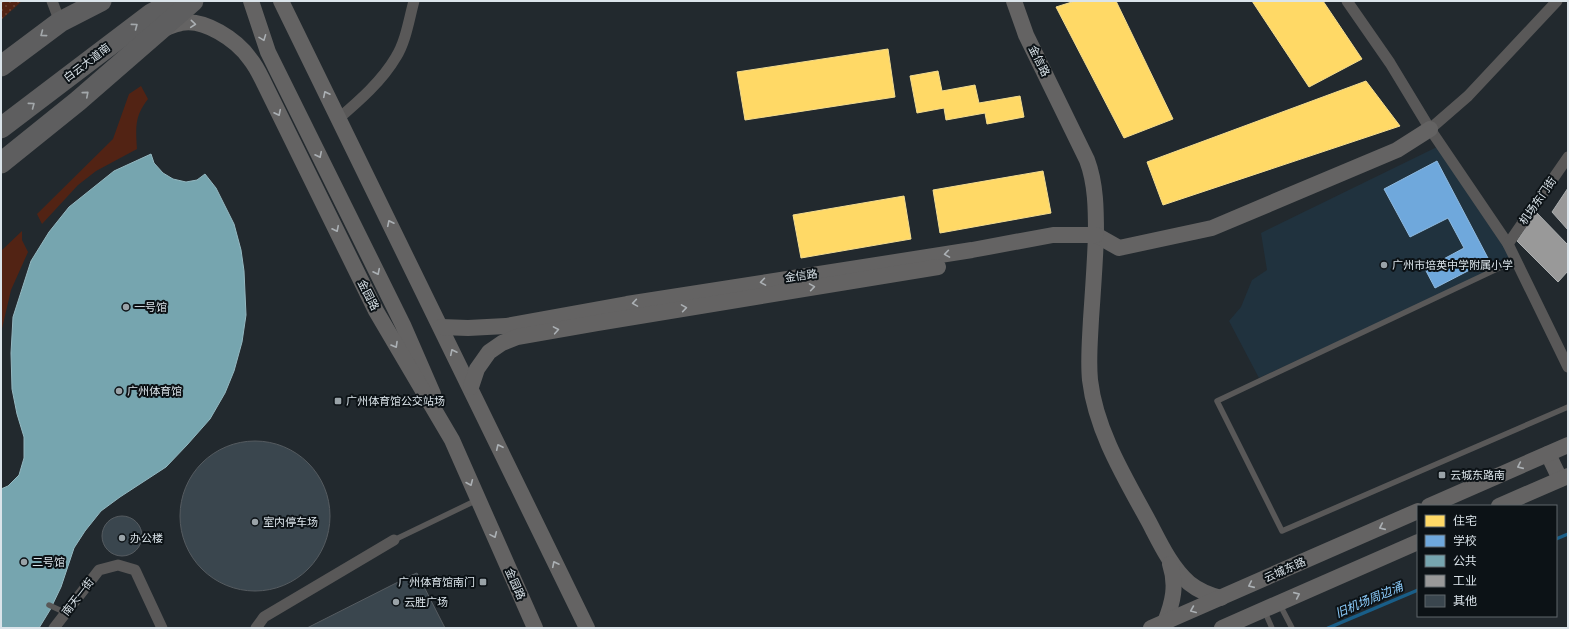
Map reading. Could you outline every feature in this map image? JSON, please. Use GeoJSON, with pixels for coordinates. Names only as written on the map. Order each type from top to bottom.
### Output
{"type":"FeatureCollection","features":[{"type":"Feature","properties":{"kind":"highway"},"geometry":{"type":"LineString","coordinates":[[1,66],[60,22],[101,1]]}},
{"type":"Feature","properties":{"kind":"highway","name":"白云大道南"},"geometry":{"type":"LineString","coordinates":[[1,128],[151,14],[176,1]]}},
{"type":"Feature","properties":{"kind":"highway"},"geometry":{"type":"LineString","coordinates":[[1,163],[78,101],[193,1]]}},
{"type":"Feature","properties":{"kind":"main road"},"geometry":{"type":"LineString","coordinates":[[251,1],[268,52],[403,325],[452,440]]}},
{"type":"Feature","properties":{"kind":"main road"},"geometry":{"type":"LineString","coordinates":[[281,1],[471,387],[587,628]]}},
{"type":"Feature","properties":{"kind":"main road","name":"金信路"},"geometry":{"type":"LineString","coordinates":[[512,331],[634,303],[972,250],[1053,235],[1096,235],[1095,198],[1091,171],[1026,35],[1014,1]]}},
{"type":"Feature","properties":{"kind":"main road","name":"金园路"},"geometry":{"type":"LineString","coordinates":[[156,32],[182,23],[199,24],[236,42],[251,59],[376,311],[452,440],[535,628]]}},
{"type":"Feature","properties":{"kind":"main road"},"geometry":{"type":"LineString","coordinates":[[1222,598],[1208,595],[1198,590],[1188,582],[1167,556],[1120,467],[1105,433],[1092,393],[1089,363],[1096,235],[1119,248],[1212,228],[1397,150],[1430,129]]}},
{"type":"Feature","properties":{"kind":"main road"},"geometry":{"type":"LineString","coordinates":[[441,327],[512,331]]}},
{"type":"Feature","properties":{"kind":"main road"},"geometry":{"type":"LineString","coordinates":[[471,387],[477,369],[489,352],[502,343],[512,331]]}},
{"type":"Feature","properties":{"kind":"main road"},"geometry":{"type":"LineString","coordinates":[[1431,505],[1568,444]]}},
{"type":"Feature","properties":{"kind":"main road"},"geometry":{"type":"LineString","coordinates":[[1501,505],[1564,478],[1548,454]]}},
{"type":"Feature","properties":{"kind":"main road","name":"云城东路"},"geometry":{"type":"LineString","coordinates":[[1158,625],[1417,511]]}},
{"type":"Feature","properties":{"kind":"main road"},"geometry":{"type":"LineString","coordinates":[[1222,628],[1417,542]]}},
{"type":"Feature","properties":{"kind":"main road"},"geometry":{"type":"LineString","coordinates":[[1158,625],[1171,608],[1175,583],[1167,556]]}},
{"type":"Feature","properties":{"kind":"street"},"geometry":{"type":"LineString","coordinates":[[52,1],[60,22]]}},
{"type":"Feature","properties":{"kind":"street"},"geometry":{"type":"LineString","coordinates":[[338,119],[382,77],[396,57],[407,29],[414,1]]}},
{"type":"Feature","properties":{"kind":"street"},"geometry":{"type":"LineString","coordinates":[[1347,1],[1390,63],[1430,129],[1508,244],[1568,367]]}},
{"type":"Feature","properties":{"kind":"street"},"geometry":{"type":"LineString","coordinates":[[1430,129],[1468,96],[1557,1]]}},
{"type":"Feature","properties":{"kind":"street","name":"机场东门街"},"geometry":{"type":"LineString","coordinates":[[1508,244],[1568,157]]}},
{"type":"Feature","properties":{"kind":"street"},"geometry":{"type":"LineString","coordinates":[[256,628],[264,617],[394,540]]}},
{"type":"Feature","properties":{"kind":"street","name":"南天一街"},"geometry":{"type":"LineString","coordinates":[[54,628],[99,570],[118,565],[135,570],[162,628]]}},
{"type":"Feature","properties":{"kind":"lane"},"geometry":{"type":"LineString","coordinates":[[1517,260],[1217,401],[1282,531],[1568,407]]}},
{"type":"Feature","properties":{"kind":"lane"},"geometry":{"type":"LineString","coordinates":[[394,540],[478,500]]}},
{"type":"Feature","properties":{"kind":"lane"},"geometry":{"type":"LineString","coordinates":[[1279,603],[1292,628]]}},
{"type":"Feature","properties":{"kind":"lane"},"geometry":{"type":"LineString","coordinates":[[49,605],[66,613]]}},
{"type":"Feature","properties":{"kind":"lane"},"geometry":{"type":"LineString","coordinates":[[1264,610],[1272,628]]}},
{"type":"Feature","properties":{"kind":"shaded area"},"geometry":{"type":"Polygon","coordinates":[[[1,1],[22,1],[1,20],[1,1]]]}},
{"type":"Feature","properties":{"kind":"shaded area"},"geometry":{"type":"Polygon","coordinates":[[[141,86],[148,99],[143,105],[138,117],[136,129],[137,149],[96,171],[78,185],[42,224],[37,214],[113,139],[129,94],[141,86]]]}},
{"type":"Feature","properties":{"kind":"shaded area","name":"广州市培英中学附属小学"},"geometry":{"type":"Polygon","coordinates":[[[1439,146],[1513,260],[1259,378],[1229,321],[1241,307],[1252,280],[1267,270],[1261,233],[1439,146]]]}},
{"type":"Feature","properties":{"kind":"shaded area"},"geometry":{"type":"Polygon","coordinates":[[[22,231],[22,240],[28,252],[11,290],[1,333],[1,251],[22,231]]]}},
{"type":"Feature","properties":{"kind":"building: 住宅"},"geometry":{"type":"Polygon","coordinates":[[[1075,1],[1116,1],[1173,119],[1124,138],[1056,7],[1075,1]]]}},
{"type":"Feature","properties":{"kind":"building: 住宅"},"geometry":{"type":"Polygon","coordinates":[[[1252,1],[1323,1],[1362,59],[1309,87],[1252,1]]]}},
{"type":"Feature","properties":{"kind":"building: 住宅"},"geometry":{"type":"Polygon","coordinates":[[[888,49],[895,97],[745,120],[737,72],[888,49]]]}},
{"type":"Feature","properties":{"kind":"building: 住宅"},"geometry":{"type":"Polygon","coordinates":[[[938,71],[942,91],[975,85],[979,103],[1020,96],[1024,117],[987,124],[985,113],[946,120],[944,108],[917,113],[910,76],[938,71]]]}},
{"type":"Feature","properties":{"kind":"building: 住宅"},"geometry":{"type":"Polygon","coordinates":[[[1366,81],[1400,126],[1163,205],[1147,162],[1366,81]]]}},
{"type":"Feature","properties":{"kind":"building: 住宅"},"geometry":{"type":"Polygon","coordinates":[[[1043,171],[1051,213],[940,233],[933,190],[1043,171]]]}},
{"type":"Feature","properties":{"kind":"building: 住宅"},"geometry":{"type":"Polygon","coordinates":[[[904,196],[911,239],[801,258],[793,215],[904,196]]]}},
{"type":"Feature","properties":{"kind":"building: 学校"},"geometry":{"type":"Polygon","coordinates":[[[1437,161],[1489,260],[1435,288],[1425,269],[1464,248],[1448,218],[1410,237],[1384,189],[1437,161]]]}},
{"type":"Feature","properties":{"kind":"building: 公共","name":"广州体育馆"},"geometry":{"type":"Polygon","coordinates":[[[151,154],[154,163],[163,173],[173,179],[186,182],[197,180],[205,174],[216,188],[234,224],[241,250],[244,271],[246,315],[242,342],[234,371],[225,393],[210,419],[187,445],[166,467],[101,511],[85,531],[74,548],[61,587],[39,628],[1,628],[1,489],[8,486],[19,475],[24,458],[24,437],[17,414],[12,389],[11,353],[13,317],[31,261],[49,232],[69,207],[114,171],[151,154]]]}},
{"type":"Feature","properties":{"kind":"building: 工业"},"geometry":{"type":"Polygon","coordinates":[[[1568,188],[1568,230],[1552,212],[1568,188]]]}},
{"type":"Feature","properties":{"kind":"building: 工业"},"geometry":{"type":"Polygon","coordinates":[[[1536,212],[1568,245],[1568,271],[1558,282],[1517,241],[1536,212]]]}},
{"type":"Feature","properties":{"kind":"building: 其他","name":"室内停车场"},"geometry":{"type":"Polygon","coordinates":[[[262,441],[277,444],[297,453],[313,468],[318,474],[327,494],[330,516],[327,538],[318,558],[303,574],[297,579],[277,588],[262,591],[248,591],[233,588],[213,579],[192,558],[181,531],[180,509],[183,494],[192,474],[213,453],[240,442],[262,441]]]}},
{"type":"Feature","properties":{"kind":"building: 其他","name":"办公楼"},"geometry":{"type":"Polygon","coordinates":[[[126,516],[133,519],[139,525],[142,536],[141,544],[133,553],[126,556],[118,556],[111,553],[103,544],[102,532],[105,525],[114,517],[126,516]]]}},
{"type":"Feature","properties":{"kind":"building: 其他","name":"云胜广场"},"geometry":{"type":"Polygon","coordinates":[[[417,573],[445,628],[307,628],[412,575],[417,573]]]}},
{"type":"Feature","properties":{"kind":"waterway","name":"旧机场周边涌"},"geometry":{"type":"LineString","coordinates":[[1557,539],[1568,534]]}},
{"type":"Feature","properties":{"kind":"waterway","name":"旧机场周边涌"},"geometry":{"type":"LineString","coordinates":[[1328,628],[1417,590]]}},
{"type":"Feature","properties":{"kind":"place","name":"广州市培英中学附属小学"},"geometry":{"type":"Point","coordinates":[1384,265]}},
{"type":"Feature","properties":{"kind":"place","name":"一号馆"},"geometry":{"type":"Point","coordinates":[126,307]}},
{"type":"Feature","properties":{"kind":"place","name":"广州体育馆"},"geometry":{"type":"Point","coordinates":[119,391]}},
{"type":"Feature","properties":{"kind":"place","name":"广州体育馆公交站场"},"geometry":{"type":"Point","coordinates":[338,401]}},
{"type":"Feature","properties":{"kind":"place","name":"云城东路南"},"geometry":{"type":"Point","coordinates":[1442,475]}},
{"type":"Feature","properties":{"kind":"place","name":"室内停车场"},"geometry":{"type":"Point","coordinates":[255,522]}},
{"type":"Feature","properties":{"kind":"place","name":"办公楼"},"geometry":{"type":"Point","coordinates":[122,538]}},
{"type":"Feature","properties":{"kind":"place","name":"二号馆"},"geometry":{"type":"Point","coordinates":[24,562]}},
{"type":"Feature","properties":{"kind":"place","name":"广州体育馆南门"},"geometry":{"type":"Point","coordinates":[483,582]}},
{"type":"Feature","properties":{"kind":"place","name":"云胜广场"},"geometry":{"type":"Point","coordinates":[396,602]}}]}
